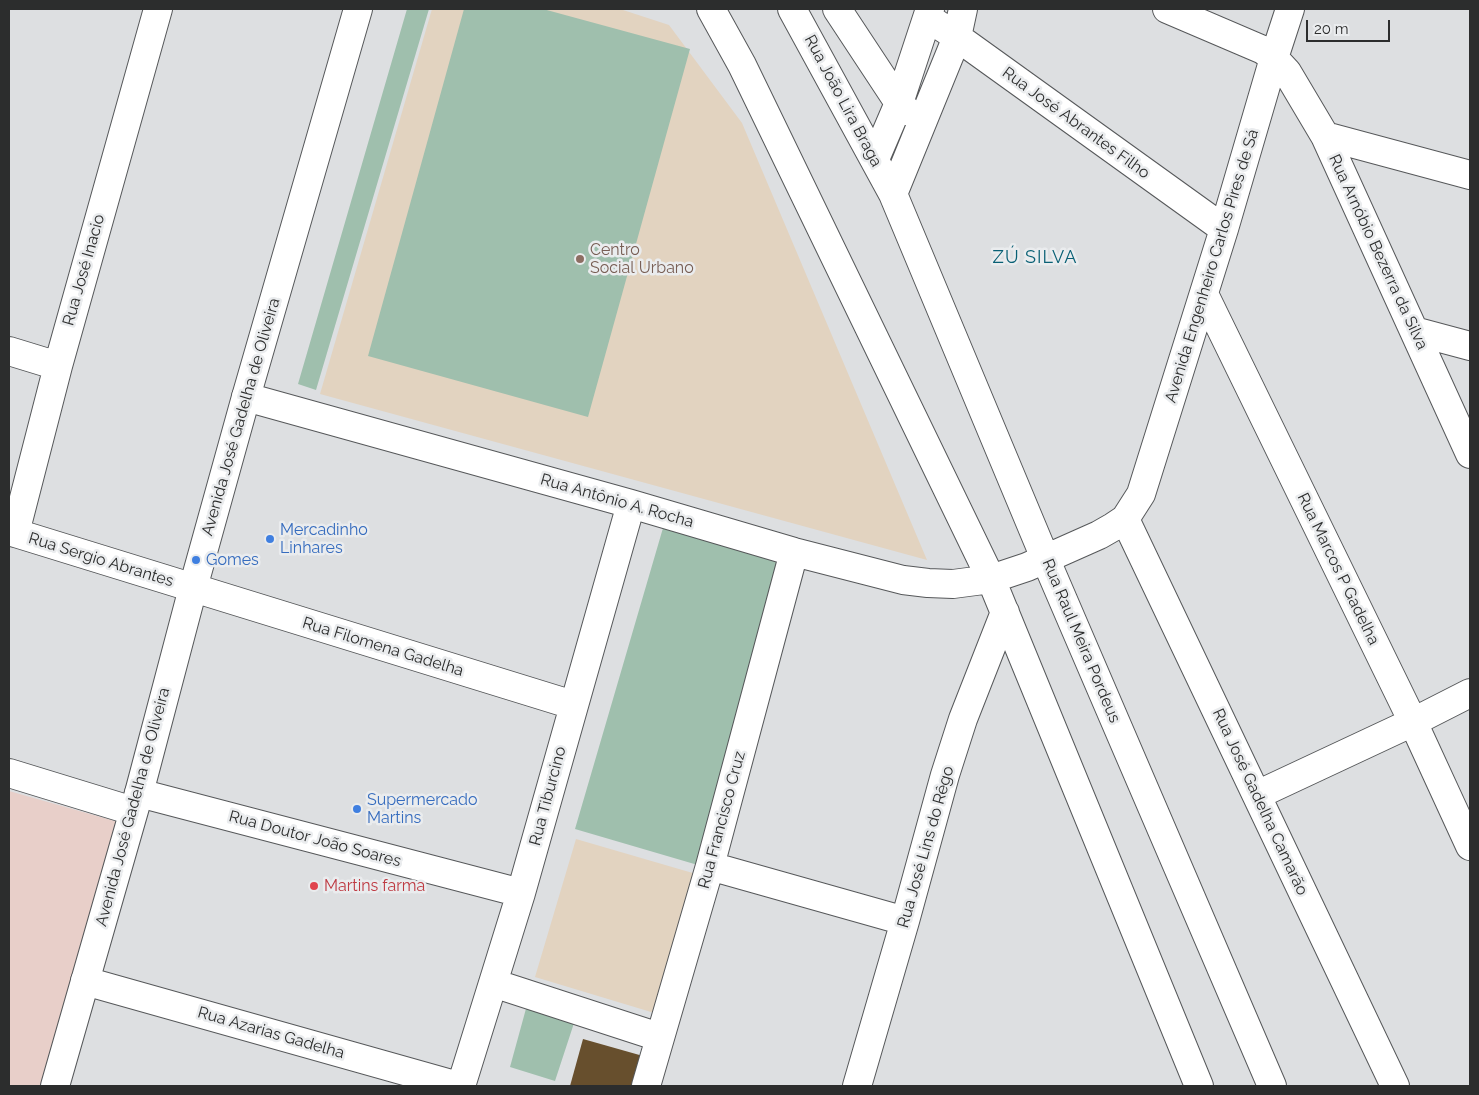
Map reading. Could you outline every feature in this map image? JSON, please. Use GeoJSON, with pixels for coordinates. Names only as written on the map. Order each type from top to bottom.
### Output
{"type":"FeatureCollection","features":[{"type":"Feature","properties":{"kind":"street","name":"Rua José Inacio"},"geometry":{"type":"LineString","coordinates":[[12,532],[158,9]]}},
{"type":"Feature","properties":{"kind":"street","name":"Avenida José Gadelha de Oliveira"},"geometry":{"type":"LineString","coordinates":[[55,1086],[136,802],[246,397],[358,9]]}},
{"type":"Feature","properties":{"kind":"street"},"geometry":{"type":"LineString","coordinates":[[711,9],[742,64],[991,579],[1199,1086]]}},
{"type":"Feature","properties":{"kind":"street","name":"Rua João Lira Braga"},"geometry":{"type":"LineString","coordinates":[[792,9],[893,194]]}},
{"type":"Feature","properties":{"kind":"street"},"geometry":{"type":"LineString","coordinates":[[837,9],[899,103],[921,125]]}},
{"type":"Feature","properties":{"kind":"street"},"geometry":{"type":"LineString","coordinates":[[893,194],[957,37],[963,9]]}},
{"type":"Feature","properties":{"kind":"street","name":"Rua Arnóbio Bezerra da Silva"},"geometry":{"type":"LineString","coordinates":[[1167,9],[1254,46],[1274,58],[1287,72],[1325,136],[1470,454]]}},
{"type":"Feature","properties":{"kind":"street","name":"Avenida Engenheiro Carlos Pires de Sá"},"geometry":{"type":"LineString","coordinates":[[1125,519],[1142,494],[1290,9]]}},
{"type":"Feature","properties":{"kind":"street"},"geometry":{"type":"LineString","coordinates":[[875,159],[899,103],[929,13]]}},
{"type":"Feature","properties":{"kind":"street","name":"Rua José Abrantes Filho"},"geometry":{"type":"LineString","coordinates":[[929,13],[957,37],[1224,230]]}},
{"type":"Feature","properties":{"kind":"street"},"geometry":{"type":"LineString","coordinates":[[1325,136],[1470,175]]}},
{"type":"Feature","properties":{"kind":"street","name":"Rua Raul Meira Pordeus"},"geometry":{"type":"LineString","coordinates":[[893,194],[1046,558],[1272,1086]]}},
{"type":"Feature","properties":{"kind":"street","name":"Rua Marcos P Gadelha"},"geometry":{"type":"LineString","coordinates":[[1204,294],[1413,722],[1470,846]]}},
{"type":"Feature","properties":{"kind":"street"},"geometry":{"type":"LineString","coordinates":[[1414,331],[1470,346]]}},
{"type":"Feature","properties":{"kind":"street"},"geometry":{"type":"LineString","coordinates":[[9,351],[58,366]]}},
{"type":"Feature","properties":{"kind":"street","name":"Rua Antônio A. Rocha"},"geometry":{"type":"LineString","coordinates":[[246,397],[631,504],[794,552],[903,580],[953,584],[991,579],[1026,567],[1099,535],[1125,519]]}},
{"type":"Feature","properties":{"kind":"street","name":"Rua Tiburcino"},"geometry":{"type":"LineString","coordinates":[[459,1086],[521,893],[631,504]]}},
{"type":"Feature","properties":{"kind":"street","name":"Rua José Gadelha Camarão"},"geometry":{"type":"LineString","coordinates":[[1125,519],[1395,1086]]}},
{"type":"Feature","properties":{"kind":"street","name":"Rua Sergio Abrantes"},"geometry":{"type":"LineString","coordinates":[[12,532],[193,588]]}},
{"type":"Feature","properties":{"kind":"street","name":"Rua Francisco Cruz"},"geometry":{"type":"LineString","coordinates":[[646,1086],[710,866],[794,552]]}},
{"type":"Feature","properties":{"kind":"street","name":"Rua Filomena Gadelha"},"geometry":{"type":"LineString","coordinates":[[193,588],[573,705]]}},
{"type":"Feature","properties":{"kind":"street","name":"Rua José Lins do Rêgo"},"geometry":{"type":"LineString","coordinates":[[857,1086],[948,766],[963,719],[1005,612]]}},
{"type":"Feature","properties":{"kind":"street"},"geometry":{"type":"LineString","coordinates":[[1257,796],[1470,693]]}},
{"type":"Feature","properties":{"kind":"street","name":"Rua Doutor João Soares"},"geometry":{"type":"LineString","coordinates":[[9,773],[521,893]]}},
{"type":"Feature","properties":{"kind":"street"},"geometry":{"type":"LineString","coordinates":[[710,866],[905,920]]}},
{"type":"Feature","properties":{"kind":"street","name":"Rua Azarias Gadelha"},"geometry":{"type":"LineString","coordinates":[[85,981],[459,1086]]}},
{"type":"Feature","properties":{"kind":"street"},"geometry":{"type":"LineString","coordinates":[[493,983],[659,1037]]}},
{"type":"Feature","properties":{"kind":"shaded area","name":"Centro Social Urbano"},"geometry":{"type":"Polygon","coordinates":[[[432,9],[620,9],[669,25],[742,123],[927,560],[320,394],[432,9]]]}},
{"type":"Feature","properties":{"kind":"shaded area"},"geometry":{"type":"Polygon","coordinates":[[[9,791],[129,825],[53,1086],[9,1086],[9,791]]]}},
{"type":"Feature","properties":{"kind":"shaded area"},"geometry":{"type":"Polygon","coordinates":[[[576,839],[703,876],[661,1015],[535,977],[576,839]]]}},
{"type":"Feature","properties":{"kind":"green space"},"geometry":{"type":"Polygon","coordinates":[[[407,9],[429,9],[316,390],[298,384],[407,9]]]}},
{"type":"Feature","properties":{"kind":"green space"},"geometry":{"type":"Polygon","coordinates":[[[464,9],[543,9],[690,49],[588,417],[368,356],[464,9]]]}},
{"type":"Feature","properties":{"kind":"green space"},"geometry":{"type":"Polygon","coordinates":[[[663,528],[796,567],[708,868],[575,829],[663,528]]]}},
{"type":"Feature","properties":{"kind":"green space"},"geometry":{"type":"Polygon","coordinates":[[[527,1005],[575,1020],[555,1081],[510,1067],[527,1005]]]}},
{"type":"Feature","properties":{"kind":"building"},"geometry":{"type":"Polygon","coordinates":[[[583,1039],[643,1056],[635,1086],[570,1086],[583,1039]]]}},
{"type":"Feature","properties":{"kind":"place","name":"Centro Social Urbano"},"geometry":{"type":"Point","coordinates":[580,259]}},
{"type":"Feature","properties":{"kind":"place","name":"Mercadinho Linhares"},"geometry":{"type":"Point","coordinates":[270,539]}},
{"type":"Feature","properties":{"kind":"place","name":"Gomes"},"geometry":{"type":"Point","coordinates":[196,560]}},
{"type":"Feature","properties":{"kind":"place","name":"Supermercado Martins"},"geometry":{"type":"Point","coordinates":[357,809]}},
{"type":"Feature","properties":{"kind":"place","name":"Martins farma"},"geometry":{"type":"Point","coordinates":[314,886]}},
{"type":"Feature","properties":{"kind":"district","name":"ZÚ SILVA"},"geometry":{"type":"Point","coordinates":[1035,258]}}]}
